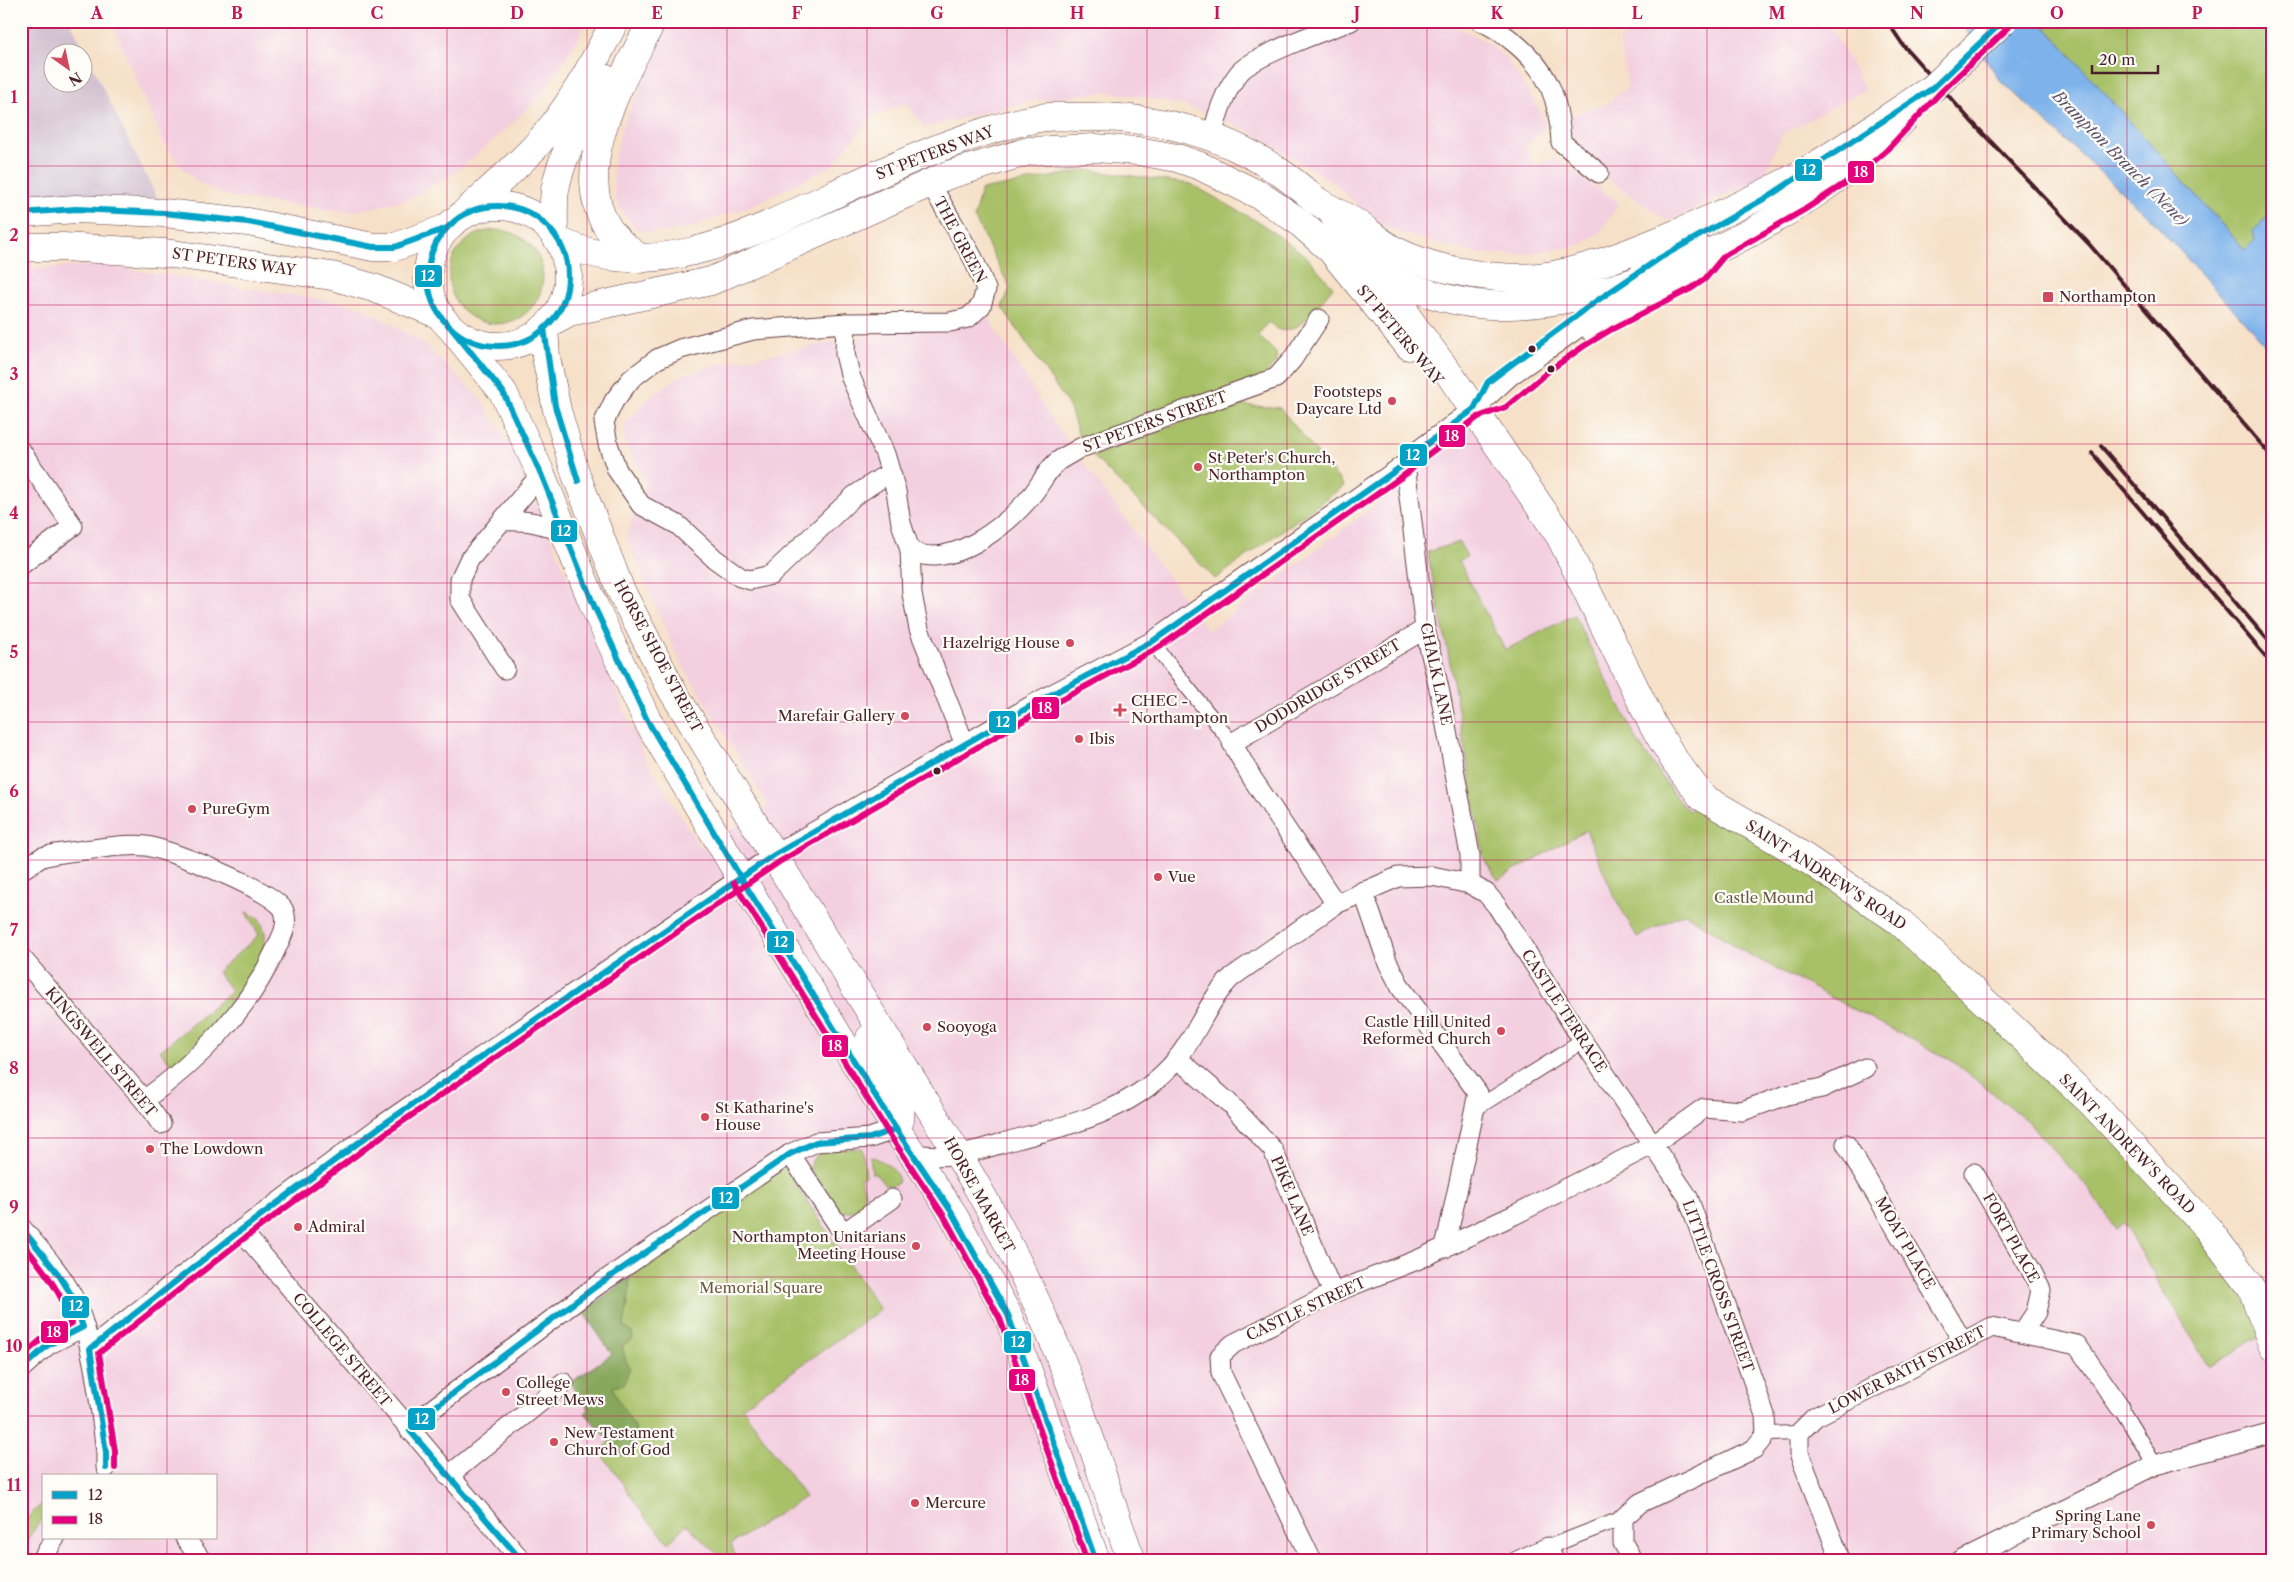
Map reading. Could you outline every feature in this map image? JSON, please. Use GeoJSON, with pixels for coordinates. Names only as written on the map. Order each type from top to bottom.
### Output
{"type":"FeatureCollection","features":[{"type":"Feature","properties":{"kind":"main road"},"geometry":{"type":"LineString","coordinates":[[615,21],[588,73],[565,109],[533,149],[454,222],[437,242],[429,264],[430,294],[446,322],[474,341],[494,346],[516,344],[547,325],[561,307],[567,288],[568,267],[556,237],[555,190],[570,145],[633,21]]}},
{"type":"Feature","properties":{"kind":"main road"},"geometry":{"type":"LineString","coordinates":[[641,259],[616,239],[607,227],[596,196],[594,167],[607,112],[652,21]]}},
{"type":"Feature","properties":{"kind":"main road"},"geometry":{"type":"LineString","coordinates":[[1330,209],[1351,220],[1392,249],[1474,275],[1516,278],[1551,275],[1605,261],[1689,228],[1808,170],[1880,145],[1933,88],[2003,21]]}},
{"type":"Feature","properties":{"kind":"main road","name":"ST PETERS WAY"},"geometry":{"type":"LineString","coordinates":[[556,237],[590,254],[641,259],[674,255],[714,246],[915,157],[969,137],[1041,117],[1116,116],[1172,124],[1212,136],[1274,167],[1330,209],[1336,219],[1390,280],[1408,318],[1474,409]]}},
{"type":"Feature","properties":{"kind":"main road","name":"ST PETERS WAY"},"geometry":{"type":"LineString","coordinates":[[547,325],[569,312],[711,280],[948,175],[1029,151],[1095,148],[1138,151],[1192,163],[1231,181],[1298,221],[1331,250],[1399,332],[1433,379],[1474,409]]}},
{"type":"Feature","properties":{"kind":"main road"},"geometry":{"type":"LineString","coordinates":[[915,157],[930,184]]}},
{"type":"Feature","properties":{"kind":"main road"},"geometry":{"type":"LineString","coordinates":[[1390,280],[1421,292],[1477,304],[1539,302],[1618,286],[1718,249],[1800,202],[1848,157]]}},
{"type":"Feature","properties":{"kind":"main road"},"geometry":{"type":"LineString","coordinates":[[21,213],[76,209],[164,213],[248,222],[373,247],[395,247],[454,222],[476,210],[495,206],[515,207],[532,214],[556,237]]}},
{"type":"Feature","properties":{"kind":"main road","name":"ST PETERS WAY"},"geometry":{"type":"LineString","coordinates":[[21,247],[63,247],[165,253],[332,276],[374,288],[446,322]]}},
{"type":"Feature","properties":{"kind":"main road","name":"ST PETERS WAY"},"geometry":{"type":"LineString","coordinates":[[1331,250],[1390,280]]}},
{"type":"Feature","properties":{"kind":"main road","name":"HORSE SHOE STREET"},"geometry":{"type":"LineString","coordinates":[[446,322],[503,392],[541,474],[595,608],[647,720],[741,878]]}},
{"type":"Feature","properties":{"kind":"main road","name":"HORSE SHOE STREET"},"geometry":{"type":"LineString","coordinates":[[547,325],[546,357],[562,428],[576,474],[621,590],[672,690],[774,855]]}},
{"type":"Feature","properties":{"kind":"main road","name":"SAINT ANDREW'S ROAD"},"geometry":{"type":"LineString","coordinates":[[1474,409],[1560,536],[1654,727],[1702,797],[1792,849],[1899,920],[2093,1104],[2208,1229],[2252,1288],[2273,1347]]}},
{"type":"Feature","properties":{"kind":"main road","name":"HORSE MARKET"},"geometry":{"type":"LineString","coordinates":[[774,855],[992,1213],[1037,1306],[1081,1412],[1132,1561]]}},
{"type":"Feature","properties":{"kind":"main road"},"geometry":{"type":"LineString","coordinates":[[741,878],[896,1130],[951,1211],[1008,1315],[1096,1561]]}},
{"type":"Feature","properties":{"kind":"main road"},"geometry":{"type":"LineString","coordinates":[[868,1010],[867,1030],[887,1078],[901,1103],[902,1117],[896,1130]]}},
{"type":"Feature","properties":{"kind":"main road"},"geometry":{"type":"LineString","coordinates":[[959,1156],[973,1250]]}},
{"type":"Feature","properties":{"kind":"street"},"geometry":{"type":"LineString","coordinates":[[1212,136],[1222,98],[1240,71],[1270,54],[1320,32],[1351,21]]}},
{"type":"Feature","properties":{"kind":"street"},"geometry":{"type":"LineString","coordinates":[[1480,21],[1504,34],[1536,63],[1548,79],[1556,100],[1561,142],[1599,173]]}},
{"type":"Feature","properties":{"kind":"street"},"geometry":{"type":"LineString","coordinates":[[1474,409],[1488,382],[1618,286],[1660,258],[1769,196],[1808,170]]}},
{"type":"Feature","properties":{"kind":"street","name":"THE GREEN"},"geometry":{"type":"LineString","coordinates":[[892,476],[881,478],[854,496],[771,575],[750,580],[740,577],[715,559],[678,525],[641,504],[617,470],[608,444],[604,422],[614,401],[631,379],[657,359],[680,348],[754,330],[846,323],[959,321],[968,318],[981,306],[986,289],[973,258],[930,184]]}},
{"type":"Feature","properties":{"kind":"street"},"geometry":{"type":"LineString","coordinates":[[1474,409],[1501,400],[1544,363],[1608,321],[1688,281],[1699,273],[1718,249]]}},
{"type":"Feature","properties":{"kind":"street"},"geometry":{"type":"LineString","coordinates":[[90,1348],[241,1230],[380,1126],[774,855],[1041,700],[1153,641],[1405,464],[1416,452],[1474,409],[1510,376],[1652,275]]}},
{"type":"Feature","properties":{"kind":"street","name":"ST PETERS STREET"},"geometry":{"type":"LineString","coordinates":[[910,550],[920,556],[937,557],[968,546],[1009,519],[1031,496],[1056,462],[1080,448],[1276,378],[1292,360],[1318,319]]}},
{"type":"Feature","properties":{"kind":"street"},"geometry":{"type":"LineString","coordinates":[[846,323],[845,354],[851,378],[885,454],[892,476],[901,523],[910,550],[912,594],[919,629],[965,745]]}},
{"type":"Feature","properties":{"kind":"street"},"geometry":{"type":"LineString","coordinates":[[21,451],[72,526],[21,565]]}},
{"type":"Feature","properties":{"kind":"street","name":"CHALK LANE"},"geometry":{"type":"LineString","coordinates":[[1405,464],[1425,629],[1440,693],[1470,855],[1470,884]]}},
{"type":"Feature","properties":{"kind":"street"},"geometry":{"type":"LineString","coordinates":[[505,669],[460,599],[460,579],[469,560],[541,474]]}},
{"type":"Feature","properties":{"kind":"street"},"geometry":{"type":"LineString","coordinates":[[502,521],[527,520],[551,526],[566,536]]}},
{"type":"Feature","properties":{"kind":"street","name":"DODDRIDGE STREET"},"geometry":{"type":"LineString","coordinates":[[1232,743],[1425,629]]}},
{"type":"Feature","properties":{"kind":"street"},"geometry":{"type":"LineString","coordinates":[[1153,641],[1164,658],[1232,743],[1252,778],[1336,904]]}},
{"type":"Feature","properties":{"kind":"street"},"geometry":{"type":"LineString","coordinates":[[21,870],[42,857],[55,854],[145,846],[199,862],[264,895],[284,909],[286,921],[283,933],[270,963],[238,1013],[162,1087],[144,1100]]}},
{"type":"Feature","properties":{"kind":"street"},"geometry":{"type":"LineString","coordinates":[[913,1154],[937,1157],[959,1156],[1074,1125],[1115,1108],[1153,1084],[1177,1058],[1226,982],[1336,904],[1398,877],[1432,876],[1470,884]]}},
{"type":"Feature","properties":{"kind":"street","name":"CASTLE TERRACE"},"geometry":{"type":"LineString","coordinates":[[1470,884],[1486,893],[1497,906],[1652,1145]]}},
{"type":"Feature","properties":{"kind":"street"},"geometry":{"type":"LineString","coordinates":[[1363,891],[1387,961],[1402,988],[1478,1093],[1445,1248]]}},
{"type":"Feature","properties":{"kind":"street","name":"KINGSWELL STREET"},"geometry":{"type":"LineString","coordinates":[[21,958],[144,1100],[161,1124]]}},
{"type":"Feature","properties":{"kind":"street"},"geometry":{"type":"LineString","coordinates":[[1475,1109],[1583,1041]]}},
{"type":"Feature","properties":{"kind":"street","name":"PIKE LANE"},"geometry":{"type":"LineString","coordinates":[[1177,1058],[1232,1106],[1273,1150],[1333,1293]]}},
{"type":"Feature","properties":{"kind":"street","name":"CASTLE STREET"},"geometry":{"type":"LineString","coordinates":[[1312,1561],[1221,1373],[1220,1356],[1233,1344],[1333,1293],[1445,1248],[1652,1145],[1704,1108],[1742,1111],[1787,1095],[1822,1088],[1865,1068]]}},
{"type":"Feature","properties":{"kind":"street"},"geometry":{"type":"LineString","coordinates":[[410,1431],[431,1410],[596,1287],[790,1154],[816,1142],[870,1138],[896,1130]]}},
{"type":"Feature","properties":{"kind":"street","name":"MOAT PLACE"},"geometry":{"type":"LineString","coordinates":[[1846,1144],[1963,1342]]}},
{"type":"Feature","properties":{"kind":"street","name":"LITTLE CROSS STREET"},"geometry":{"type":"LineString","coordinates":[[1652,1145],[1688,1197],[1765,1415],[1766,1434]]}},
{"type":"Feature","properties":{"kind":"street"},"geometry":{"type":"LineString","coordinates":[[790,1154],[840,1228],[846,1230],[852,1227],[892,1199]]}},
{"type":"Feature","properties":{"kind":"street","name":"FORT PLACE"},"geometry":{"type":"LineString","coordinates":[[1974,1173],[2031,1270],[2040,1290],[2036,1312],[2023,1332]]}},
{"type":"Feature","properties":{"kind":"street"},"geometry":{"type":"LineString","coordinates":[[21,1227],[59,1275],[72,1296],[83,1327],[90,1348],[104,1438],[107,1473]]}},
{"type":"Feature","properties":{"kind":"street","name":"COLLEGE STREET"},"geometry":{"type":"LineString","coordinates":[[241,1230],[522,1561]]}},
{"type":"Feature","properties":{"kind":"street"},"geometry":{"type":"LineString","coordinates":[[21,1369],[48,1345],[83,1327]]}},
{"type":"Feature","properties":{"kind":"street","name":"LOWER BATH STREET"},"geometry":{"type":"LineString","coordinates":[[1799,1433],[1815,1416],[1992,1327],[2077,1344],[2120,1407],[2154,1465]]}},
{"type":"Feature","properties":{"kind":"street"},"geometry":{"type":"LineString","coordinates":[[448,1476],[564,1383]]}},
{"type":"Feature","properties":{"kind":"street"},"geometry":{"type":"LineString","coordinates":[[1517,1561],[1551,1554],[1623,1518],[1640,1503],[1754,1448],[1766,1434],[1799,1433],[1799,1453],[1841,1561]]}},
{"type":"Feature","properties":{"kind":"street"},"geometry":{"type":"LineString","coordinates":[[1961,1561],[2154,1465],[2273,1433]]}},
{"type":"Feature","properties":{"kind":"street"},"geometry":{"type":"LineString","coordinates":[[1623,1518],[1623,1543],[1633,1561]]}},
{"type":"Feature","properties":{"kind":"street"},"geometry":{"type":"LineString","coordinates":[[41,1561],[54,1540]]}},
{"type":"Feature","properties":{"kind":"street"},"geometry":{"type":"LineString","coordinates":[[186,1540],[202,1561]]}},
{"type":"Feature","properties":{"kind":"shaded area"},"geometry":{"type":"Polygon","coordinates":[[[21,21],[72,21],[80,42],[42,42],[42,92],[92,92],[92,66],[158,200],[21,195],[21,21]]]}},
{"type":"Feature","properties":{"kind":"shaded area"},"geometry":{"type":"Polygon","coordinates":[[[111,21],[585,21],[578,39],[541,96],[456,172],[410,199],[351,212],[231,197],[199,183],[180,166],[163,142],[111,21]]]}},
{"type":"Feature","properties":{"kind":"shaded area"},"geometry":{"type":"Polygon","coordinates":[[[671,21],[1446,21],[1488,43],[1507,59],[1546,121],[1542,132],[1525,147],[1535,165],[1555,158],[1619,203],[1600,233],[1577,246],[1517,255],[1474,253],[1402,234],[1377,223],[1334,183],[1247,130],[1193,108],[1145,97],[1104,92],[1027,102],[924,128],[907,103],[871,117],[832,166],[751,206],[690,227],[665,232],[647,232],[636,228],[621,211],[615,198],[613,165],[622,127],[671,21]]]}},
{"type":"Feature","properties":{"kind":"shaded area"},"geometry":{"type":"Polygon","coordinates":[[[1662,21],[1828,21],[1865,90],[1782,134],[1764,177],[1668,221],[1599,173],[1561,142],[1560,120],[1609,103],[1628,86],[1619,39],[1662,21]]]}},
{"type":"Feature","properties":{"kind":"shaded area"},"geometry":{"type":"Polygon","coordinates":[[[103,265],[360,306],[424,344],[479,397],[513,450],[646,760],[701,849],[768,806],[676,654],[626,536],[646,484],[624,440],[625,424],[647,400],[680,376],[719,364],[986,314],[1050,417],[1208,631],[1345,528],[1482,420],[1702,797],[2273,1349],[2273,1561],[21,1561],[21,269],[103,265]]]}},
{"type":"Feature","properties":{"kind":"green space"},"geometry":{"type":"Polygon","coordinates":[[[2040,21],[2273,21],[2273,212],[2253,231],[2256,240],[2245,250],[2040,21]]]}},
{"type":"Feature","properties":{"kind":"green space"},"geometry":{"type":"Polygon","coordinates":[[[1088,170],[1191,184],[1260,223],[1306,256],[1333,287],[1316,309],[1301,324],[1285,331],[1277,329],[1268,322],[1258,335],[1276,353],[1277,361],[1264,376],[1080,439],[1069,406],[1002,307],[1010,288],[974,217],[981,190],[1088,170]]]}},
{"type":"Feature","properties":{"kind":"green space"},"geometry":{"type":"Polygon","coordinates":[[[496,230],[514,234],[529,244],[539,259],[543,277],[539,295],[529,310],[514,320],[496,324],[478,320],[463,310],[453,295],[449,277],[453,259],[463,244],[478,234],[496,230]]]}},
{"type":"Feature","properties":{"kind":"green space"},"geometry":{"type":"Polygon","coordinates":[[[1230,404],[1280,408],[1344,486],[1215,579],[1093,456],[1230,404]]]}},
{"type":"Feature","properties":{"kind":"green space","name":"Castle Mound"},"geometry":{"type":"Polygon","coordinates":[[[1459,542],[1467,556],[1459,561],[1505,650],[1574,615],[1638,742],[1680,803],[1689,811],[1703,797],[1899,921],[2166,1181],[2268,1332],[2208,1366],[2124,1223],[2116,1229],[2089,1189],[2026,1120],[1951,1060],[1748,954],[1685,913],[1637,937],[1614,896],[1586,830],[1498,880],[1484,859],[1448,652],[1427,552],[1459,542]]]}},
{"type":"Feature","properties":{"kind":"green space"},"geometry":{"type":"Polygon","coordinates":[[[246,912],[259,918],[265,933],[263,950],[256,968],[245,987],[216,1023],[173,1066],[160,1051],[232,991],[217,972],[259,935],[246,912]]]}},
{"type":"Feature","properties":{"kind":"green space"},"geometry":{"type":"Polygon","coordinates":[[[862,1148],[866,1175],[860,1179],[864,1187],[864,1199],[857,1210],[839,1213],[810,1169],[812,1161],[822,1152],[862,1148]]]}},
{"type":"Feature","properties":{"kind":"green space"},"geometry":{"type":"Polygon","coordinates":[[[870,1156],[884,1162],[892,1169],[899,1182],[892,1186],[884,1184],[874,1172],[872,1174],[870,1156]]]}},
{"type":"Feature","properties":{"kind":"green space","name":"Memorial Square"},"geometry":{"type":"Polygon","coordinates":[[[783,1165],[880,1310],[742,1407],[805,1497],[731,1544],[736,1558],[734,1561],[725,1561],[686,1524],[669,1543],[645,1517],[599,1452],[610,1441],[585,1413],[589,1409],[570,1383],[612,1354],[583,1312],[783,1165]]]}},
{"type":"Feature","properties":{"kind":"green space"},"geometry":{"type":"Polygon","coordinates":[[[629,1278],[630,1288],[624,1326],[632,1333],[633,1339],[622,1346],[626,1361],[630,1367],[624,1384],[613,1387],[636,1432],[636,1441],[632,1449],[622,1456],[585,1413],[589,1409],[570,1383],[612,1354],[583,1312],[629,1278]]]}},
{"type":"Feature","properties":{"kind":"green space"},"geometry":{"type":"Polygon","coordinates":[[[42,1504],[42,1519],[21,1548],[21,1511],[28,1517],[42,1504]]]}},
{"type":"Feature","properties":{"kind":"water","name":"Brampton Branch (Nene)"},"geometry":{"type":"Polygon","coordinates":[[[1960,21],[2040,21],[2245,250],[2255,240],[2253,231],[2273,212],[2273,353],[2152,220],[2000,80],[1960,21]]]}},
{"type":"Feature","properties":{"kind":"railway"},"geometry":{"type":"LineString","coordinates":[[1887,21],[1903,45],[1971,121],[2089,244],[2273,458]]}},
{"type":"Feature","properties":{"kind":"railway"},"geometry":{"type":"LineString","coordinates":[[2101,446],[2273,646]]}},
{"type":"Feature","properties":{"kind":"railway"},"geometry":{"type":"LineString","coordinates":[[2092,453],[2273,665]]}},
{"type":"Feature","properties":{"kind":"transit line","name":"12"},"geometry":{"type":"LineString","coordinates":[[106,1468],[106,1452],[90,1349],[241,1230],[381,1126],[774,855],[1041,700],[1153,641],[1405,464],[1416,452],[1474,409],[1488,382],[1595,302],[1660,258],[1769,196],[1933,88],[2003,21]]}},
{"type":"Feature","properties":{"kind":"transit line","name":"18"},"geometry":{"type":"LineString","coordinates":[[115,1468],[115,1451],[99,1353],[246,1237],[386,1133],[779,862],[1045,708],[1158,648],[1410,471],[1422,459],[1478,417],[1506,407],[1550,370],[1584,346],[1612,329],[1692,288],[1705,279],[1724,256],[1804,210],[1859,174],[1886,151],[1939,94],[2009,27]]}},
{"type":"Feature","properties":{"kind":"transit line","name":"12"},"geometry":{"type":"LineString","coordinates":[[498,206],[525,212],[537,218],[547,227],[556,237],[562,249],[568,276],[562,303],[556,315],[547,325],[537,334],[525,340],[498,346],[471,340],[459,334],[449,325],[440,315],[434,303],[428,276],[434,249],[440,237],[449,227],[459,218],[471,212],[498,206]]}},
{"type":"Feature","properties":{"kind":"transit line","name":"12"},"geometry":{"type":"LineString","coordinates":[[21,213],[76,209],[164,213],[248,222],[373,247],[395,247],[447,228]]}},
{"type":"Feature","properties":{"kind":"transit line","name":"12"},"geometry":{"type":"LineString","coordinates":[[544,328],[555,406],[578,481]]}},
{"type":"Feature","properties":{"kind":"transit line","name":"12"},"geometry":{"type":"LineString","coordinates":[[452,329],[503,392],[541,474],[595,608],[647,720],[741,878],[896,1129],[951,1211],[1008,1315],[1096,1561]]}},
{"type":"Feature","properties":{"kind":"transit line","name":"18"},"geometry":{"type":"LineString","coordinates":[[734,883],[889,1134],[944,1216],[1000,1319],[1087,1561]]}},
{"type":"Feature","properties":{"kind":"transit line","name":"12"},"geometry":{"type":"LineString","coordinates":[[522,1561],[410,1431],[431,1410],[595,1287],[790,1154],[816,1142],[870,1138],[896,1129]]}},
{"type":"Feature","properties":{"kind":"transit line","name":"12"},"geometry":{"type":"LineString","coordinates":[[21,1227],[59,1275],[72,1296],[83,1327],[48,1345],[21,1369]]}},
{"type":"Feature","properties":{"kind":"transit line","name":"18"},"geometry":{"type":"LineString","coordinates":[[21,1241],[57,1290],[72,1323],[43,1338],[21,1357]]}},
{"type":"Feature","properties":{"kind":"place","name":"Northampton"},"geometry":{"type":"Point","coordinates":[2048,297]}},
{"type":"Feature","properties":{"kind":"place","name":"Footsteps Daycare Ltd"},"geometry":{"type":"Point","coordinates":[1392,401]}},
{"type":"Feature","properties":{"kind":"place","name":"St Peter's Church, Northampton"},"geometry":{"type":"Point","coordinates":[1198,467]}},
{"type":"Feature","properties":{"kind":"place","name":"Hazelrigg House"},"geometry":{"type":"Point","coordinates":[1070,643]}},
{"type":"Feature","properties":{"kind":"place","name":"CHEC - Northampton"},"geometry":{"type":"Point","coordinates":[1120,710]}},
{"type":"Feature","properties":{"kind":"place","name":"Marefair Gallery"},"geometry":{"type":"Point","coordinates":[905,716]}},
{"type":"Feature","properties":{"kind":"place","name":"Ibis"},"geometry":{"type":"Point","coordinates":[1079,739]}},
{"type":"Feature","properties":{"kind":"place","name":"PureGym"},"geometry":{"type":"Point","coordinates":[192,809]}},
{"type":"Feature","properties":{"kind":"place","name":"Vue"},"geometry":{"type":"Point","coordinates":[1158,877]}},
{"type":"Feature","properties":{"kind":"place","name":"Sooyoga"},"geometry":{"type":"Point","coordinates":[927,1027]}},
{"type":"Feature","properties":{"kind":"place","name":"Castle Hill United Reformed Church"},"geometry":{"type":"Point","coordinates":[1501,1031]}},
{"type":"Feature","properties":{"kind":"place","name":"St Katharine's House"},"geometry":{"type":"Point","coordinates":[705,1117]}},
{"type":"Feature","properties":{"kind":"place","name":"The Lowdown"},"geometry":{"type":"Point","coordinates":[150,1149]}},
{"type":"Feature","properties":{"kind":"place","name":"Admiral"},"geometry":{"type":"Point","coordinates":[298,1227]}},
{"type":"Feature","properties":{"kind":"place","name":"Northampton Unitarians Meeting House"},"geometry":{"type":"Point","coordinates":[916,1246]}},
{"type":"Feature","properties":{"kind":"place","name":"College Street Mews"},"geometry":{"type":"Point","coordinates":[506,1392]}},
{"type":"Feature","properties":{"kind":"place","name":"New Testament Church of God"},"geometry":{"type":"Point","coordinates":[554,1442]}},
{"type":"Feature","properties":{"kind":"place","name":"Mercure"},"geometry":{"type":"Point","coordinates":[915,1503]}},
{"type":"Feature","properties":{"kind":"place","name":"Spring Lane Primary School"},"geometry":{"type":"Point","coordinates":[2151,1525]}}]}
